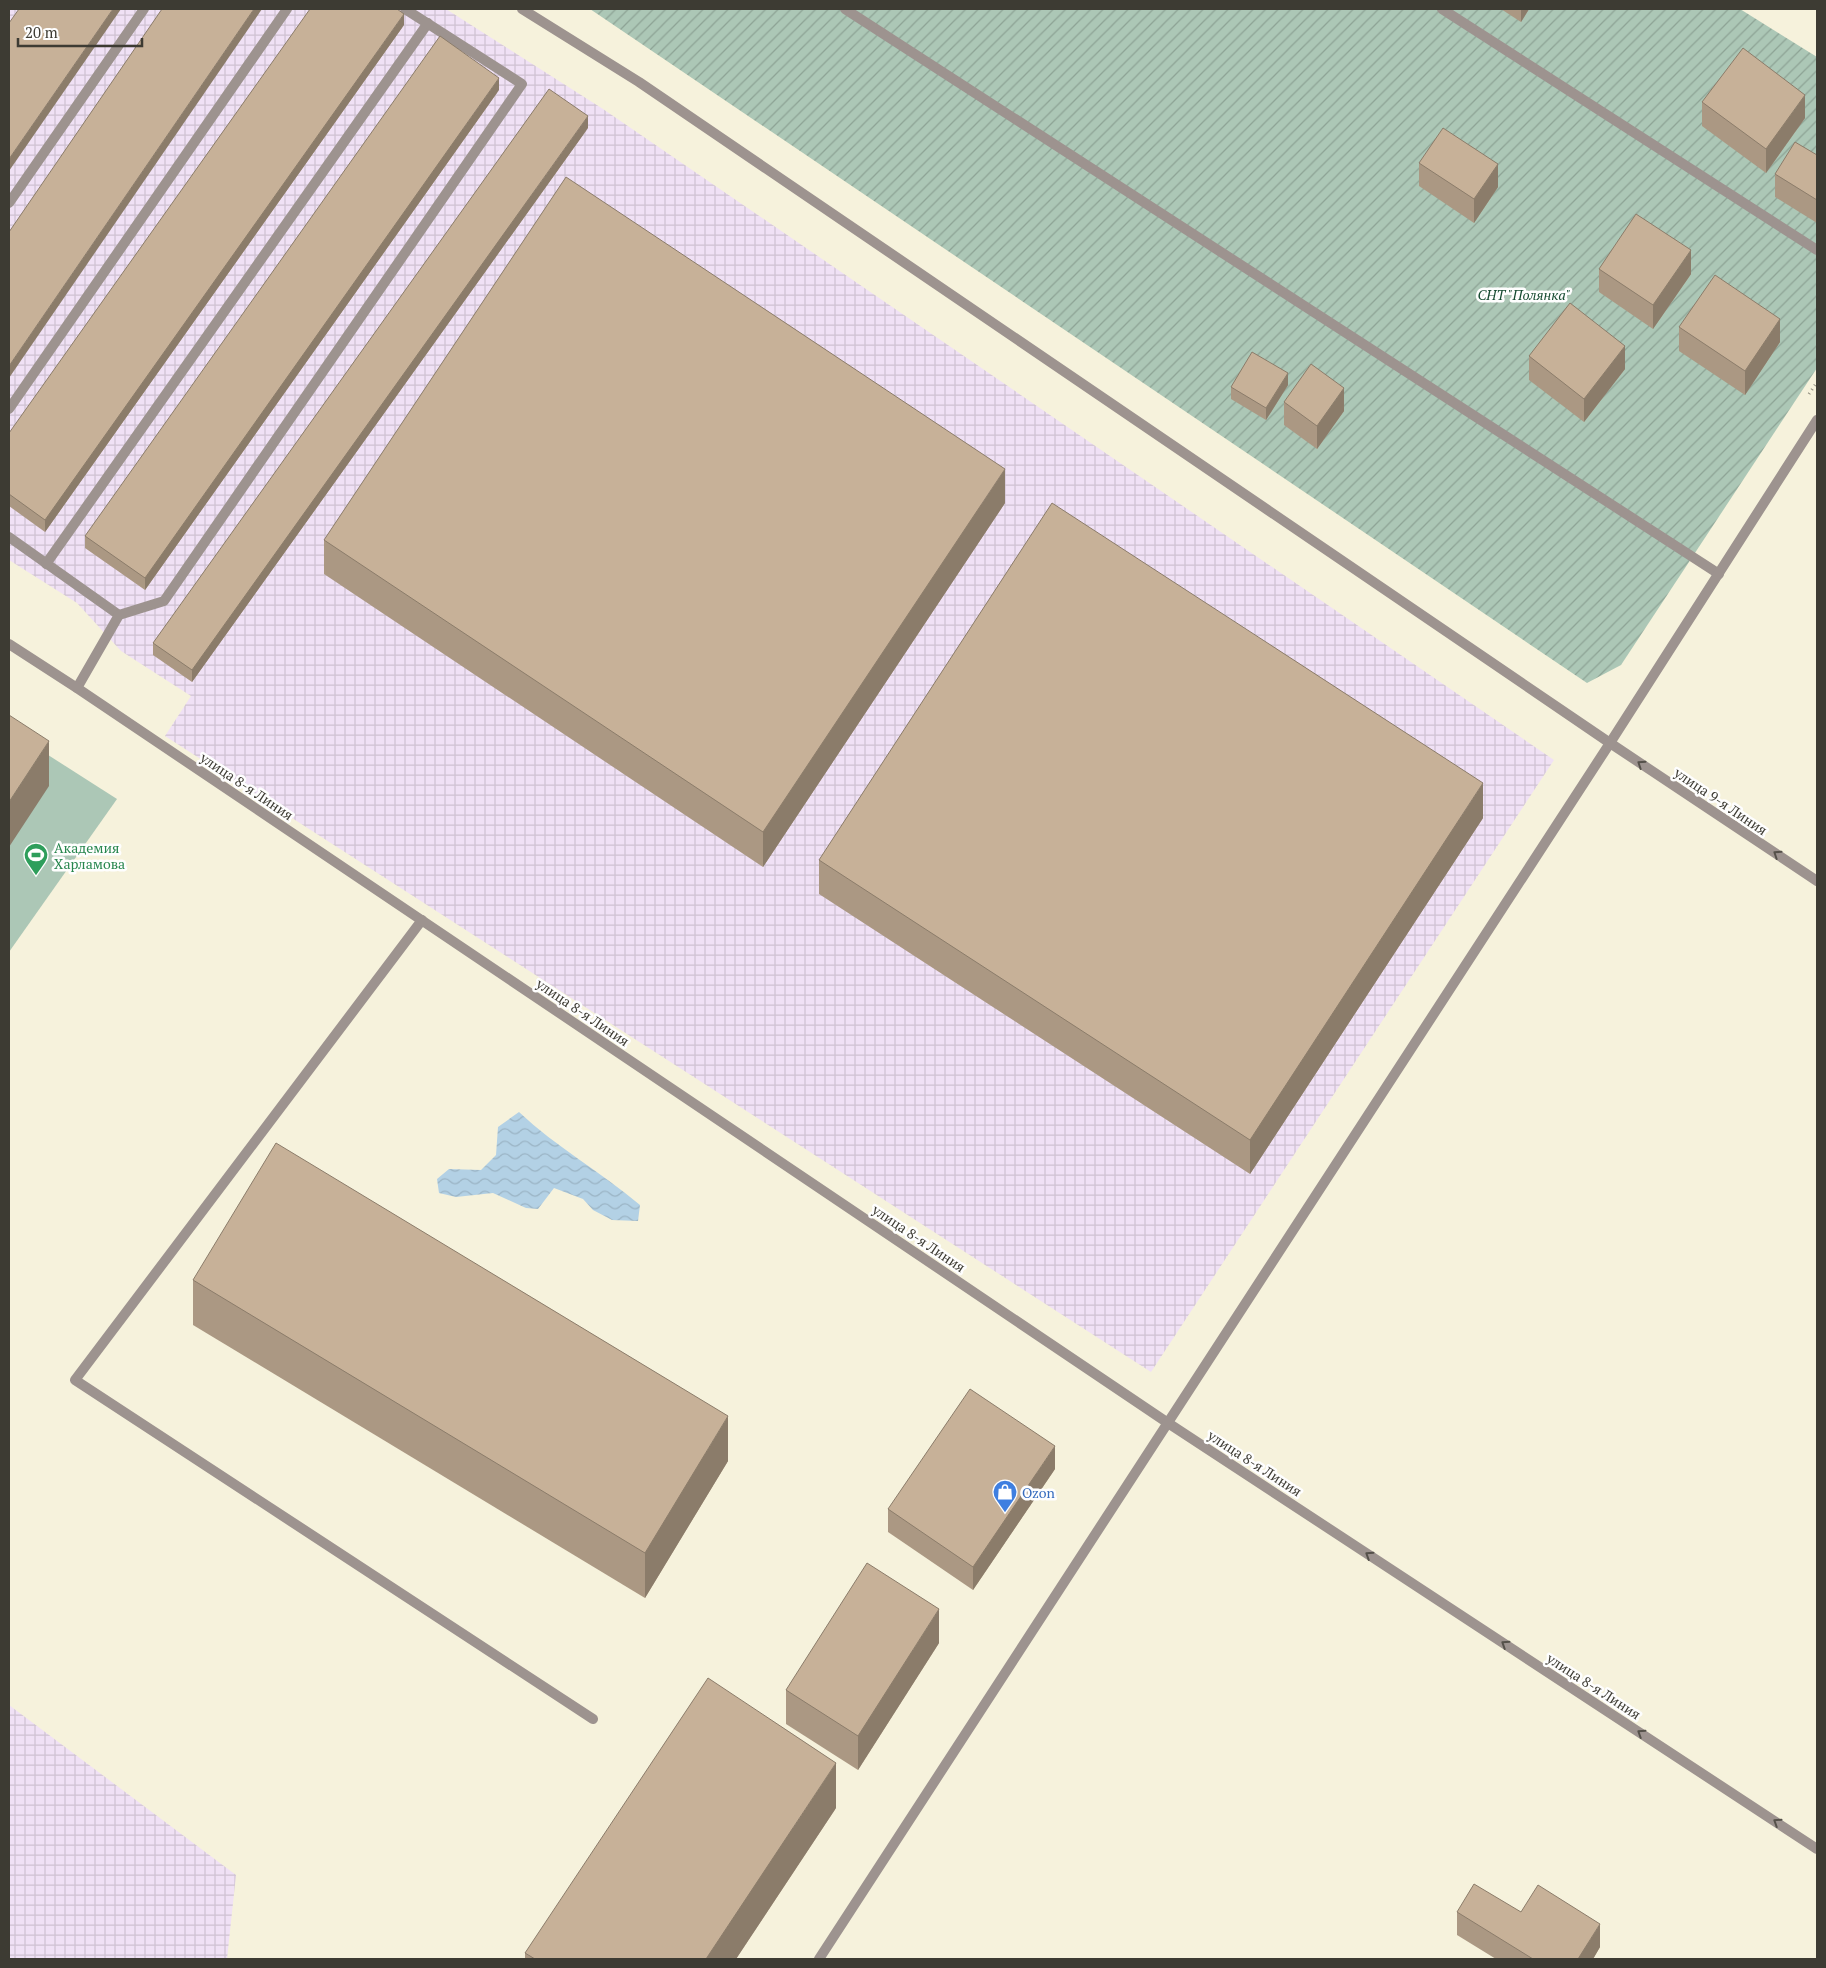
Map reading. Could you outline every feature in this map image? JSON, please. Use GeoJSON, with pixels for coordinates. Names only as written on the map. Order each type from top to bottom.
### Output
{"type":"FeatureCollection","features":[{"type":"Feature","properties":{"kind":"street"},"geometry":{"type":"LineString","coordinates":[[9,203],[144,9]]}},
{"type":"Feature","properties":{"kind":"street"},"geometry":{"type":"LineString","coordinates":[[9,409],[287,9]]}},
{"type":"Feature","properties":{"kind":"street"},"geometry":{"type":"LineString","coordinates":[[77,688],[119,616],[164,601],[522,84],[405,9]]}},
{"type":"Feature","properties":{"kind":"street","name":"улица 9-я Линия"},"geometry":{"type":"LineString","coordinates":[[522,9],[638,82],[1610,743],[1817,881]]}},
{"type":"Feature","properties":{"kind":"street"},"geometry":{"type":"LineString","coordinates":[[845,9],[1719,574]]}},
{"type":"Feature","properties":{"kind":"street"},"geometry":{"type":"LineString","coordinates":[[1442,9],[1817,250]]}},
{"type":"Feature","properties":{"kind":"street"},"geometry":{"type":"LineString","coordinates":[[46,564],[428,23]]}},
{"type":"Feature","properties":{"kind":"street"},"geometry":{"type":"LineString","coordinates":[[819,1959],[1610,743],[1817,420]]}},
{"type":"Feature","properties":{"kind":"street"},"geometry":{"type":"LineString","coordinates":[[9,538],[119,616]]}},
{"type":"Feature","properties":{"kind":"street","name":"улица 8-я Линия"},"geometry":{"type":"LineString","coordinates":[[9,644],[1168,1423],[1817,1849]]}},
{"type":"Feature","properties":{"kind":"street"},"geometry":{"type":"LineString","coordinates":[[422,920],[75,1380],[593,1719]]}},
{"type":"Feature","properties":{"kind":"shaded area"},"geometry":{"type":"Polygon","coordinates":[[[9,9],[446,9],[603,109],[1554,760],[1151,1372],[165,736],[191,696],[121,651],[77,603],[9,560],[9,9]]]}},
{"type":"Feature","properties":{"kind":"shaded area"},"geometry":{"type":"Polygon","coordinates":[[[9,1705],[236,1875],[227,1959],[9,1959],[9,1705]]]}},
{"type":"Feature","properties":{"kind":"green space","name":"СНТ \"Полянка\""},"geometry":{"type":"Polygon","coordinates":[[[590,9],[1740,9],[1817,57],[1817,368],[1621,665],[1587,683],[590,9]]]}},
{"type":"Feature","properties":{"kind":"green space","name":"Академия Харламова"},"geometry":{"type":"Polygon","coordinates":[[[9,730],[117,799],[9,952],[9,730]]]}},
{"type":"Feature","properties":{"kind":"water"},"geometry":{"type":"Polygon","coordinates":[[[519,1112],[548,1137],[640,1205],[638,1221],[612,1220],[593,1210],[583,1199],[554,1188],[538,1209],[526,1208],[493,1193],[456,1197],[439,1193],[437,1179],[449,1169],[481,1170],[496,1155],[498,1127],[519,1112]]]}},
{"type":"Feature","properties":{"kind":"building"},"geometry":{"type":"Polygon","coordinates":[[[19,9],[113,9],[9,159],[9,23],[19,9]]]}},
{"type":"Feature","properties":{"kind":"building"},"geometry":{"type":"Polygon","coordinates":[[[162,9],[254,9],[9,366],[9,232],[162,9]]]}},
{"type":"Feature","properties":{"kind":"building"},"geometry":{"type":"Polygon","coordinates":[[[310,9],[397,9],[404,14],[45,520],[9,494],[9,433],[310,9]]]}},
{"type":"Feature","properties":{"kind":"building"},"geometry":{"type":"Polygon","coordinates":[[[440,36],[499,78],[145,578],[85,536],[440,36]]]}},
{"type":"Feature","properties":{"kind":"building"},"geometry":{"type":"Polygon","coordinates":[[[1743,48],[1805,95],[1766,149],[1702,102],[1743,48]]]}},
{"type":"Feature","properties":{"kind":"building"},"geometry":{"type":"Polygon","coordinates":[[[549,89],[588,116],[192,670],[153,643],[549,89]]]}},
{"type":"Feature","properties":{"kind":"building"},"geometry":{"type":"Polygon","coordinates":[[[1443,128],[1498,164],[1474,199],[1419,163],[1443,128]]]}},
{"type":"Feature","properties":{"kind":"building"},"geometry":{"type":"Polygon","coordinates":[[[1795,142],[1817,155],[1817,200],[1775,174],[1795,142]]]}},
{"type":"Feature","properties":{"kind":"building"},"geometry":{"type":"Polygon","coordinates":[[[566,177],[1005,469],[763,832],[324,540],[566,177]]]}},
{"type":"Feature","properties":{"kind":"building"},"geometry":{"type":"Polygon","coordinates":[[[1636,214],[1691,250],[1653,305],[1599,269],[1636,214]]]}},
{"type":"Feature","properties":{"kind":"building"},"geometry":{"type":"Polygon","coordinates":[[[1715,275],[1780,319],[1745,371],[1679,327],[1715,275]]]}},
{"type":"Feature","properties":{"kind":"building"},"geometry":{"type":"Polygon","coordinates":[[[1570,303],[1625,346],[1584,399],[1529,356],[1570,303]]]}},
{"type":"Feature","properties":{"kind":"building"},"geometry":{"type":"Polygon","coordinates":[[[1252,352],[1288,373],[1266,408],[1231,387],[1252,352]]]}},
{"type":"Feature","properties":{"kind":"building"},"geometry":{"type":"Polygon","coordinates":[[[1311,364],[1344,388],[1317,426],[1284,402],[1311,364]]]}},
{"type":"Feature","properties":{"kind":"building"},"geometry":{"type":"Polygon","coordinates":[[[1052,503],[1483,783],[1250,1140],[819,860],[1052,503]]]}},
{"type":"Feature","properties":{"kind":"building"},"geometry":{"type":"Polygon","coordinates":[[[9,715],[49,741],[9,802],[9,715]]]}},
{"type":"Feature","properties":{"kind":"building"},"geometry":{"type":"Polygon","coordinates":[[[276,1143],[728,1416],[645,1553],[193,1280],[276,1143]]]}},
{"type":"Feature","properties":{"kind":"building"},"geometry":{"type":"Polygon","coordinates":[[[970,1389],[1055,1446],[973,1567],[888,1509],[970,1389]]]}},
{"type":"Feature","properties":{"kind":"building"},"geometry":{"type":"Polygon","coordinates":[[[867,1563],[939,1609],[858,1736],[786,1690],[867,1563]]]}},
{"type":"Feature","properties":{"kind":"building"},"geometry":{"type":"Polygon","coordinates":[[[708,1678],[836,1763],[706,1959],[535,1959],[525,1953],[708,1678]]]}},
{"type":"Feature","properties":{"kind":"building"},"geometry":{"type":"Polygon","coordinates":[[[1474,1884],[1521,1912],[1538,1885],[1600,1924],[1578,1959],[1533,1959],[1457,1912],[1474,1884]]]}},
{"type":"Feature","properties":{"kind":"place","name":"Академия Харламова"},"geometry":{"type":"Point","coordinates":[36,876]}},
{"type":"Feature","properties":{"kind":"place","name":"Ozon"},"geometry":{"type":"Point","coordinates":[1005,1513]}}]}
